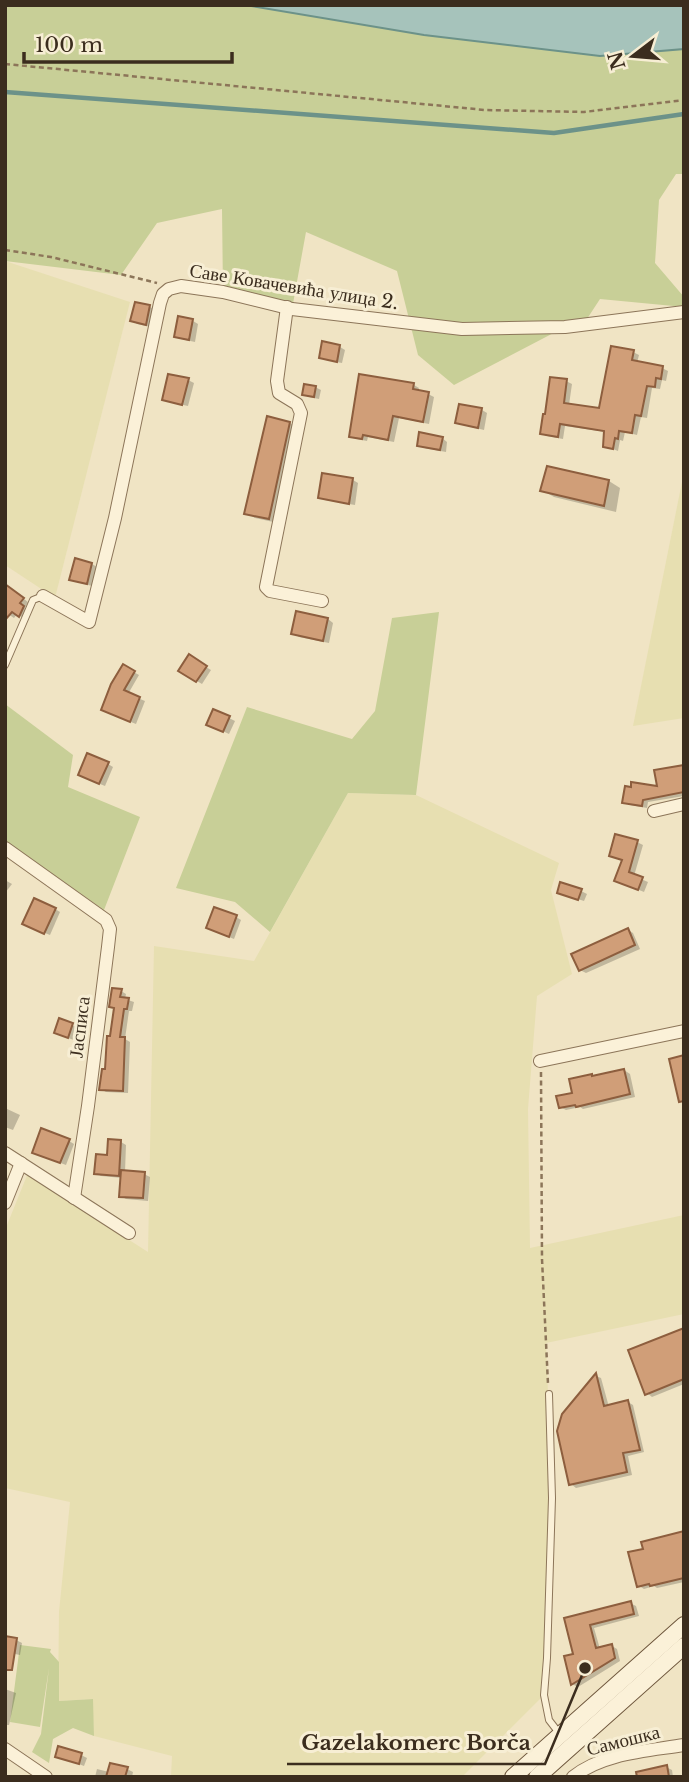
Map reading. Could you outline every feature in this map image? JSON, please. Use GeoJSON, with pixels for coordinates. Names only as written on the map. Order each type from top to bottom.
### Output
{"type":"FeatureCollection","features":[{"type":"Feature","properties":{"kind":"main road"},"geometry":{"type":"LineString","coordinates":[[513,1777],[684,1625]]}},
{"type":"Feature","properties":{"kind":"main road"},"geometry":{"type":"LineString","coordinates":[[537,1777],[684,1646]]}},
{"type":"Feature","properties":{"kind":"street","name":"Саве Ковачевића улица 2."},"geometry":{"type":"LineString","coordinates":[[43,596],[89,622],[115,518],[160,303],[163,294],[169,289],[181,286],[223,292],[287,307],[462,329],[565,327],[684,312]]}},
{"type":"Feature","properties":{"kind":"street"},"geometry":{"type":"LineString","coordinates":[[287,307],[277,382],[279,393],[297,404],[301,413],[266,587],[270,591],[321,601]]}},
{"type":"Feature","properties":{"kind":"street"},"geometry":{"type":"LineString","coordinates":[[654,810],[684,804]]}},
{"type":"Feature","properties":{"kind":"street","name":"Јасписа"},"geometry":{"type":"LineString","coordinates":[[5,848],[110,925],[74,1198]]}},
{"type":"Feature","properties":{"kind":"street"},"geometry":{"type":"LineString","coordinates":[[540,1061],[684,1031]]}},
{"type":"Feature","properties":{"kind":"street"},"geometry":{"type":"LineString","coordinates":[[5,1153],[129,1233]]}},
{"type":"Feature","properties":{"kind":"street"},"geometry":{"type":"LineString","coordinates":[[5,1203],[21,1163]]}},
{"type":"Feature","properties":{"kind":"street","name":"Самошка"},"geometry":{"type":"LineString","coordinates":[[573,1777],[594,1763],[684,1745]]}},
{"type":"Feature","properties":{"kind":"street"},"geometry":{"type":"LineString","coordinates":[[5,1749],[46,1777]]}},
{"type":"Feature","properties":{"kind":"lane"},"geometry":{"type":"LineString","coordinates":[[5,665],[33,600],[43,596]]}},
{"type":"Feature","properties":{"kind":"lane"},"geometry":{"type":"LineString","coordinates":[[549,1394],[552,1498],[544,1695],[549,1720],[560,1735]]}},
{"type":"Feature","properties":{"kind":"path"},"geometry":{"type":"LineString","coordinates":[[5,64],[485,110],[584,112],[684,100]]}},
{"type":"Feature","properties":{"kind":"path"},"geometry":{"type":"LineString","coordinates":[[5,250],[51,257],[147,281],[181,286]]}},
{"type":"Feature","properties":{"kind":"path"},"geometry":{"type":"LineString","coordinates":[[540,1061],[542,1259],[549,1394]]}},
{"type":"Feature","properties":{"kind":"shaded area"},"geometry":{"type":"Polygon","coordinates":[[[5,261],[130,302],[55,598],[5,565],[5,261]]]}},
{"type":"Feature","properties":{"kind":"shaded area"},"geometry":{"type":"Polygon","coordinates":[[[684,472],[684,718],[633,726],[684,472]]]}},
{"type":"Feature","properties":{"kind":"shaded area"},"geometry":{"type":"Polygon","coordinates":[[[348,793],[416,795],[559,863],[551,890],[572,974],[537,996],[528,1109],[530,1248],[684,1215],[684,1314],[546,1343],[552,1498],[544,1695],[462,1777],[171,1777],[172,1756],[94,1736],[92,1699],[58,1701],[59,1612],[70,1502],[5,1488],[5,1230],[28,1173],[148,1252],[154,946],[254,961],[348,793]]]}},
{"type":"Feature","properties":{"kind":"green space"},"geometry":{"type":"Polygon","coordinates":[[[5,5],[245,5],[424,35],[600,56],[684,49],[684,174],[676,174],[659,200],[655,263],[684,297],[684,307],[600,299],[583,325],[565,327],[454,385],[418,355],[397,271],[306,232],[292,309],[223,292],[222,209],[157,223],[121,275],[5,261],[5,5]]]}},
{"type":"Feature","properties":{"kind":"green space"},"geometry":{"type":"Polygon","coordinates":[[[439,612],[416,795],[348,793],[270,932],[235,902],[176,888],[247,707],[352,739],[375,711],[392,618],[439,612]]]}},
{"type":"Feature","properties":{"kind":"green space"},"geometry":{"type":"Polygon","coordinates":[[[5,704],[73,755],[68,787],[140,817],[104,910],[5,841],[5,704]]]}},
{"type":"Feature","properties":{"kind":"green space"},"geometry":{"type":"Polygon","coordinates":[[[20,1645],[51,1649],[50,1652],[59,1662],[59,1701],[93,1699],[94,1736],[73,1728],[53,1739],[49,1763],[32,1752],[41,1734],[49,1668],[40,1727],[10,1722],[20,1645]]]}},
{"type":"Feature","properties":{"kind":"water"},"geometry":{"type":"Polygon","coordinates":[[[245,5],[684,5],[684,49],[600,56],[424,35],[245,5]]]}},
{"type":"Feature","properties":{"kind":"building"},"geometry":{"type":"Polygon","coordinates":[[[135,302],[150,305],[146,325],[130,321],[135,302]]]}},
{"type":"Feature","properties":{"kind":"building"},"geometry":{"type":"Polygon","coordinates":[[[178,316],[193,319],[189,340],[174,337],[178,316]]]}},
{"type":"Feature","properties":{"kind":"building"},"geometry":{"type":"Polygon","coordinates":[[[322,341],[340,345],[337,362],[319,358],[322,341]]]}},
{"type":"Feature","properties":{"kind":"building"},"geometry":{"type":"Polygon","coordinates":[[[611,346],[634,350],[632,360],[663,366],[661,379],[656,378],[655,387],[647,386],[641,416],[635,415],[632,433],[619,431],[613,449],[603,447],[604,431],[560,424],[558,437],[540,434],[550,377],[567,379],[564,403],[599,408],[611,346]]]}},
{"type":"Feature","properties":{"kind":"building"},"geometry":{"type":"Polygon","coordinates":[[[168,374],[189,378],[182,405],[162,400],[168,374]]]}},
{"type":"Feature","properties":{"kind":"building"},"geometry":{"type":"Polygon","coordinates":[[[359,374],[414,383],[413,389],[429,392],[423,422],[393,416],[388,440],[363,435],[362,439],[349,437],[359,374]]]}},
{"type":"Feature","properties":{"kind":"building"},"geometry":{"type":"Polygon","coordinates":[[[304,384],[316,386],[314,397],[302,395],[304,384]]]}},
{"type":"Feature","properties":{"kind":"building"},"geometry":{"type":"Polygon","coordinates":[[[459,404],[482,408],[478,428],[455,423],[459,404]]]}},
{"type":"Feature","properties":{"kind":"building"},"geometry":{"type":"Polygon","coordinates":[[[267,416],[290,422],[269,519],[244,514],[267,416]]]}},
{"type":"Feature","properties":{"kind":"building"},"geometry":{"type":"Polygon","coordinates":[[[419,432],[443,437],[440,450],[417,446],[419,432]]]}},
{"type":"Feature","properties":{"kind":"building"},"geometry":{"type":"Polygon","coordinates":[[[547,466],[609,480],[604,506],[540,491],[547,466]]]}},
{"type":"Feature","properties":{"kind":"building"},"geometry":{"type":"Polygon","coordinates":[[[322,473],[353,478],[349,504],[318,498],[322,473]]]}},
{"type":"Feature","properties":{"kind":"building"},"geometry":{"type":"Polygon","coordinates":[[[75,558],[92,563],[87,584],[69,580],[75,558]]]}},
{"type":"Feature","properties":{"kind":"building"},"geometry":{"type":"Polygon","coordinates":[[[5,584],[24,598],[20,603],[24,606],[19,617],[12,612],[5,620],[5,584]]]}},
{"type":"Feature","properties":{"kind":"building"},"geometry":{"type":"Polygon","coordinates":[[[296,611],[328,618],[323,641],[291,634],[296,611]]]}},
{"type":"Feature","properties":{"kind":"building"},"geometry":{"type":"Polygon","coordinates":[[[189,654],[207,666],[196,682],[178,671],[189,654]]]}},
{"type":"Feature","properties":{"kind":"building"},"geometry":{"type":"Polygon","coordinates":[[[123,664],[135,671],[124,690],[140,697],[130,722],[101,710],[111,684],[123,664]]]}},
{"type":"Feature","properties":{"kind":"building"},"geometry":{"type":"Polygon","coordinates":[[[213,709],[230,716],[223,732],[206,725],[213,709]]]}},
{"type":"Feature","properties":{"kind":"building"},"geometry":{"type":"Polygon","coordinates":[[[87,753],[109,762],[99,784],[78,775],[87,753]]]}},
{"type":"Feature","properties":{"kind":"building"},"geometry":{"type":"Polygon","coordinates":[[[684,765],[684,792],[643,800],[642,806],[622,803],[625,786],[631,787],[631,782],[657,786],[654,770],[684,765]]]}},
{"type":"Feature","properties":{"kind":"building"},"geometry":{"type":"Polygon","coordinates":[[[615,834],[638,840],[629,872],[643,877],[638,890],[614,881],[622,860],[609,856],[615,834]]]}},
{"type":"Feature","properties":{"kind":"building"},"geometry":{"type":"Polygon","coordinates":[[[560,882],[582,889],[578,900],[557,893],[560,882]]]}},
{"type":"Feature","properties":{"kind":"building"},"geometry":{"type":"Polygon","coordinates":[[[34,898],[56,908],[44,934],[22,924],[34,898]]]}},
{"type":"Feature","properties":{"kind":"building"},"geometry":{"type":"Polygon","coordinates":[[[214,907],[237,915],[229,937],[206,928],[214,907]]]}},
{"type":"Feature","properties":{"kind":"building"},"geometry":{"type":"Polygon","coordinates":[[[628,928],[635,945],[579,971],[571,954],[628,928]]]}},
{"type":"Feature","properties":{"kind":"building"},"geometry":{"type":"Polygon","coordinates":[[[112,988],[122,989],[120,997],[129,998],[127,1009],[124,1009],[120,1037],[125,1037],[123,1091],[99,1090],[102,1069],[105,1069],[107,1036],[110,1036],[114,1008],[109,1007],[112,988]]]}},
{"type":"Feature","properties":{"kind":"building"},"geometry":{"type":"Polygon","coordinates":[[[59,1018],[73,1023],[68,1038],[54,1033],[59,1018]]]}},
{"type":"Feature","properties":{"kind":"building"},"geometry":{"type":"Polygon","coordinates":[[[684,1055],[684,1101],[679,1102],[669,1059],[684,1055]]]}},
{"type":"Feature","properties":{"kind":"building"},"geometry":{"type":"Polygon","coordinates":[[[624,1069],[630,1094],[576,1107],[559,1108],[556,1096],[572,1093],[569,1079],[624,1069]]]}},
{"type":"Feature","properties":{"kind":"building"},"geometry":{"type":"Polygon","coordinates":[[[41,1128],[70,1139],[60,1163],[32,1153],[41,1128]]]}},
{"type":"Feature","properties":{"kind":"building"},"geometry":{"type":"Polygon","coordinates":[[[108,1139],[121,1140],[119,1176],[94,1174],[96,1154],[107,1155],[108,1139]]]}},
{"type":"Feature","properties":{"kind":"building"},"geometry":{"type":"Polygon","coordinates":[[[121,1170],[145,1172],[143,1198],[119,1197],[121,1170]]]}},
{"type":"Feature","properties":{"kind":"building"},"geometry":{"type":"Polygon","coordinates":[[[684,1328],[684,1379],[645,1395],[628,1350],[684,1328]]]}},
{"type":"Feature","properties":{"kind":"building"},"geometry":{"type":"Polygon","coordinates":[[[596,1373],[604,1406],[628,1400],[640,1450],[623,1453],[627,1472],[569,1485],[557,1431],[562,1414],[596,1373]]]}},
{"type":"Feature","properties":{"kind":"building"},"geometry":{"type":"Polygon","coordinates":[[[684,1531],[684,1578],[637,1587],[628,1552],[643,1549],[641,1542],[684,1531]]]}},
{"type":"Feature","properties":{"kind":"building"},"geometry":{"type":"Polygon","coordinates":[[[631,1601],[634,1614],[590,1625],[596,1648],[612,1644],[615,1658],[571,1685],[564,1656],[573,1654],[564,1618],[631,1601]]]}},
{"type":"Feature","properties":{"kind":"building"},"geometry":{"type":"Polygon","coordinates":[[[5,1636],[17,1638],[12,1670],[5,1670],[5,1636]]]}},
{"type":"Feature","properties":{"kind":"building"},"geometry":{"type":"Polygon","coordinates":[[[58,1746],[82,1753],[79,1764],[55,1757],[58,1746]]]}},
{"type":"Feature","properties":{"kind":"building"},"geometry":{"type":"Polygon","coordinates":[[[110,1763],[128,1767],[125,1777],[106,1777],[110,1763]]]}},
{"type":"Feature","properties":{"kind":"building"},"geometry":{"type":"Polygon","coordinates":[[[667,1765],[669,1777],[637,1777],[636,1772],[667,1765]]]}},
{"type":"Feature","properties":{"kind":"waterway"},"geometry":{"type":"LineString","coordinates":[[5,92],[554,133],[684,114]]}},
{"type":"Feature","properties":{"kind":"place","name":"Gazelakomerc Borča"},"geometry":{"type":"Point","coordinates":[585,1668]}}]}
